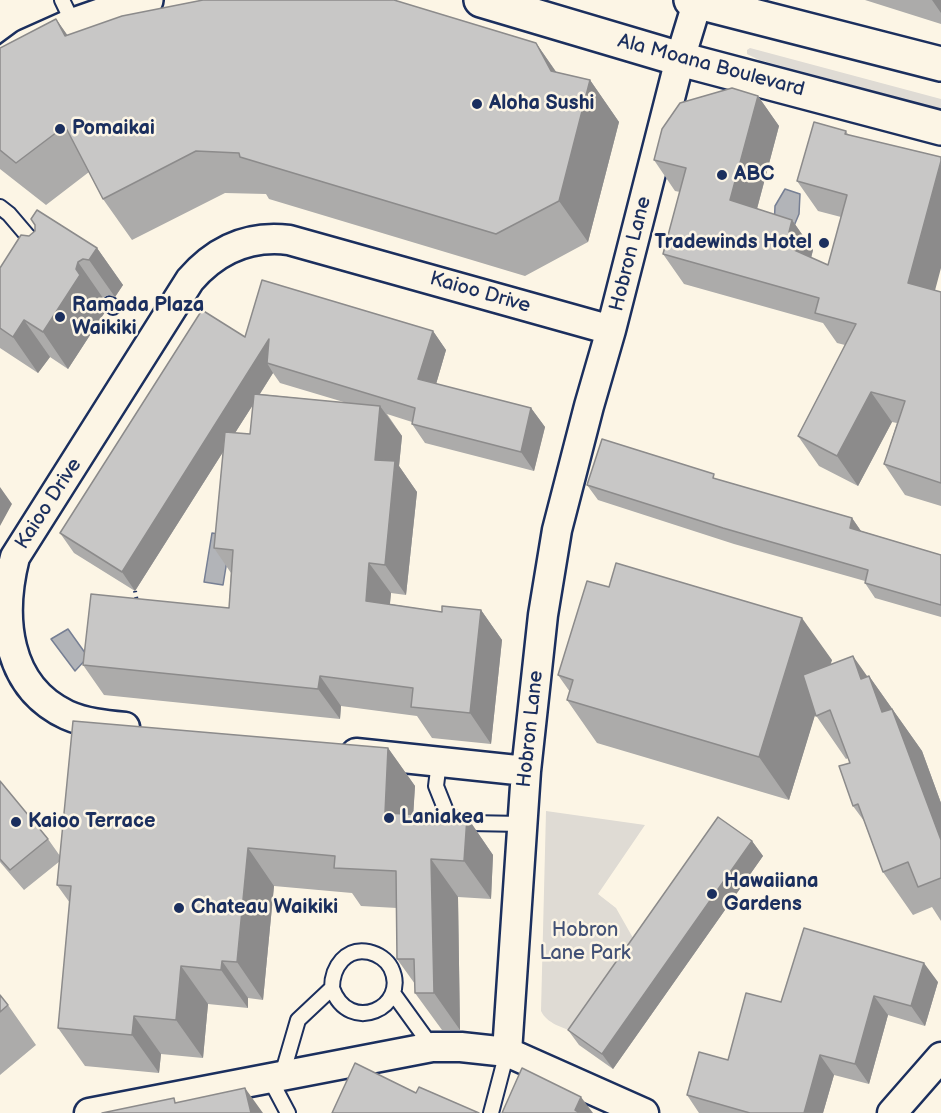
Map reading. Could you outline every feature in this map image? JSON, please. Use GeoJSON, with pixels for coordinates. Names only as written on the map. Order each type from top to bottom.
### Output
{"type":"FeatureCollection","features":[{"type":"Feature","properties":{"kind":"main road"},"geometry":{"type":"LineString","coordinates":[[0,66],[68,12],[146,0]]}},
{"type":"Feature","properties":{"kind":"main road","name":"Ala Moana Boulevard"},"geometry":{"type":"LineString","coordinates":[[481,0],[680,59],[941,128]]}},
{"type":"Feature","properties":{"kind":"main road"},"geometry":{"type":"LineString","coordinates":[[695,0],[941,64]]}},
{"type":"Feature","properties":{"kind":"street","name":"Hobron Lane"},"geometry":{"type":"LineString","coordinates":[[507,1052],[526,771],[543,615],[557,530],[611,330],[695,0]]}},
{"type":"Feature","properties":{"kind":"street","name":"Kaioo Drive"},"geometry":{"type":"LineString","coordinates":[[154,730],[96,724],[81,720],[56,709],[35,693],[18,672],[7,648],[1,622],[2,596],[15,557],[189,280],[205,264],[223,251],[244,242],[266,238],[289,240],[611,330]]}},
{"type":"Feature","properties":{"kind":"street"},"geometry":{"type":"LineString","coordinates":[[332,750],[526,771]]}},
{"type":"Feature","properties":{"kind":"street"},"geometry":{"type":"LineString","coordinates":[[89,1113],[276,1077],[350,1068],[432,1047],[461,1047],[507,1052],[644,1113]]}},
{"type":"Feature","properties":{"kind":"street"},"geometry":{"type":"LineString","coordinates":[[892,1113],[941,1057]]}},
{"type":"Feature","properties":{"kind":"lane"},"geometry":{"type":"LineString","coordinates":[[0,207],[9,214],[44,255]]}},
{"type":"Feature","properties":{"kind":"lane"},"geometry":{"type":"LineString","coordinates":[[438,762],[436,786],[448,816],[469,823],[522,824]]}},
{"type":"Feature","properties":{"kind":"lane"},"geometry":{"type":"LineString","coordinates":[[361,951],[372,952],[388,964],[393,973],[393,993],[380,1009],[370,1013],[360,1014],[350,1011],[336,998],[332,988],[332,978],[342,959],[361,951]]}},
{"type":"Feature","properties":{"kind":"lane"},"geometry":{"type":"LineString","coordinates":[[288,1113],[276,1077],[298,1020],[332,988]]}},
{"type":"Feature","properties":{"kind":"lane"},"geometry":{"type":"LineString","coordinates":[[393,993],[432,1047]]}},
{"type":"Feature","properties":{"kind":"lane"},"geometry":{"type":"LineString","coordinates":[[491,1113],[507,1052]]}},
{"type":"Feature","properties":{"kind":"path"},"geometry":{"type":"LineString","coordinates":[[135,591],[138,609]]}},
{"type":"Feature","properties":{"kind":"green space"},"geometry":{"type":"Polygon","coordinates":[[[750,48],[941,99],[941,109],[759,60],[747,54],[750,48]]]}},
{"type":"Feature","properties":{"kind":"green space","name":"Hobron Lane Park"},"geometry":{"type":"Polygon","coordinates":[[[546,811],[645,825],[598,894],[616,908],[637,945],[575,1033],[551,1022],[541,1011],[546,811]]]}},
{"type":"Feature","properties":{"kind":"shaded area"},"geometry":{"type":"Polygon","coordinates":[[[785,189],[800,194],[799,214],[791,233],[774,228],[775,206],[785,189]]]}},
{"type":"Feature","properties":{"kind":"shaded area"},"geometry":{"type":"Polygon","coordinates":[[[212,533],[231,536],[223,585],[204,582],[212,533]]]}},
{"type":"Feature","properties":{"kind":"shaded area"},"geometry":{"type":"Polygon","coordinates":[[[68,629],[88,657],[75,671],[51,639],[68,629]]]}},
{"type":"Feature","properties":{"kind":"building"},"geometry":{"type":"Polygon","coordinates":[[[203,0],[394,0],[536,43],[551,71],[590,80],[559,201],[496,234],[240,157],[239,153],[196,151],[103,199],[65,126],[16,163],[0,150],[0,48],[56,19],[65,36],[122,16],[203,0]]]}},
{"type":"Feature","properties":{"kind":"building"},"geometry":{"type":"Polygon","coordinates":[[[732,88],[758,96],[730,200],[792,220],[789,232],[795,235],[792,249],[828,265],[847,195],[797,181],[814,122],[846,131],[845,134],[941,157],[908,283],[941,292],[941,483],[884,464],[905,401],[871,392],[837,456],[798,436],[856,324],[815,313],[819,298],[663,254],[686,168],[654,160],[662,129],[680,103],[732,88]]]}},
{"type":"Feature","properties":{"kind":"building"},"geometry":{"type":"Polygon","coordinates":[[[37,210],[97,248],[89,260],[83,259],[78,262],[76,269],[80,275],[43,332],[24,320],[13,337],[0,328],[0,268],[21,235],[29,236],[35,231],[35,225],[31,219],[37,210]]]}},
{"type":"Feature","properties":{"kind":"building"},"geometry":{"type":"Polygon","coordinates":[[[262,280],[433,331],[418,379],[531,408],[521,452],[412,424],[415,408],[267,363],[269,339],[122,572],[60,533],[202,310],[245,337],[262,280]]]}},
{"type":"Feature","properties":{"kind":"building"},"geometry":{"type":"Polygon","coordinates":[[[254,394],[380,406],[375,460],[395,461],[385,565],[369,563],[366,601],[442,612],[442,606],[481,610],[470,713],[411,707],[413,688],[320,676],[318,689],[83,665],[91,594],[229,608],[233,550],[214,548],[225,432],[250,434],[254,394]]]}},
{"type":"Feature","properties":{"kind":"building"},"geometry":{"type":"Polygon","coordinates":[[[602,439],[714,474],[713,478],[852,518],[850,528],[941,555],[941,605],[865,583],[868,570],[587,485],[602,439]]]}},
{"type":"Feature","properties":{"kind":"building"},"geometry":{"type":"Polygon","coordinates":[[[616,563],[802,618],[759,757],[567,700],[573,680],[558,675],[587,581],[609,587],[616,563]]]}},
{"type":"Feature","properties":{"kind":"building"},"geometry":{"type":"Polygon","coordinates":[[[853,656],[861,679],[869,676],[882,712],[892,709],[941,840],[941,878],[918,887],[908,862],[883,872],[858,804],[853,806],[839,766],[850,763],[830,710],[816,716],[803,675],[853,656]]]}},
{"type":"Feature","properties":{"kind":"building"},"geometry":{"type":"Polygon","coordinates":[[[73,721],[388,748],[385,813],[467,817],[464,861],[431,859],[434,993],[415,993],[414,959],[397,959],[396,871],[334,868],[335,856],[248,848],[237,962],[222,961],[221,970],[181,966],[176,1020],[134,1016],[132,1035],[58,1028],[71,886],[57,885],[73,721]]]}},
{"type":"Feature","properties":{"kind":"building","name":"Kaioo Terrace"},"geometry":{"type":"Polygon","coordinates":[[[0,781],[48,839],[10,870],[0,859],[0,781]]]}},
{"type":"Feature","properties":{"kind":"building"},"geometry":{"type":"Polygon","coordinates":[[[718,817],[752,841],[602,1054],[568,1030],[718,817]]]}},
{"type":"Feature","properties":{"kind":"building"},"geometry":{"type":"Polygon","coordinates":[[[804,928],[924,963],[911,1006],[874,996],[855,1064],[820,1055],[804,1113],[750,1113],[687,1095],[699,1052],[728,1060],[746,993],[781,1002],[804,928]]]}},
{"type":"Feature","properties":{"kind":"building"},"geometry":{"type":"Polygon","coordinates":[[[0,995],[8,1005],[0,1012],[0,995]]]}},
{"type":"Feature","properties":{"kind":"building"},"geometry":{"type":"Polygon","coordinates":[[[355,1063],[416,1093],[419,1087],[479,1113],[332,1113],[355,1063]]]}},
{"type":"Feature","properties":{"kind":"building"},"geometry":{"type":"Polygon","coordinates":[[[522,1068],[581,1097],[575,1110],[580,1113],[502,1113],[522,1068]]]}},
{"type":"Feature","properties":{"kind":"building"},"geometry":{"type":"Polygon","coordinates":[[[245,1088],[251,1113],[102,1113],[174,1098],[175,1103],[245,1088]]]}},
{"type":"Feature","properties":{"kind":"place","name":"Aloha Sushi"},"geometry":{"type":"Point","coordinates":[477,104]}},
{"type":"Feature","properties":{"kind":"place","name":"Pomaikai"},"geometry":{"type":"Point","coordinates":[60,129]}},
{"type":"Feature","properties":{"kind":"place","name":"ABC"},"geometry":{"type":"Point","coordinates":[722,175]}},
{"type":"Feature","properties":{"kind":"place","name":"Tradewinds Hotel"},"geometry":{"type":"Point","coordinates":[824,243]}},
{"type":"Feature","properties":{"kind":"place","name":"Ramada Plaza Waikiki"},"geometry":{"type":"Point","coordinates":[60,317]}},
{"type":"Feature","properties":{"kind":"place","name":"Laniakea"},"geometry":{"type":"Point","coordinates":[389,818]}},
{"type":"Feature","properties":{"kind":"place","name":"Kaioo Terrace"},"geometry":{"type":"Point","coordinates":[16,822]}},
{"type":"Feature","properties":{"kind":"place","name":"Hawaiiana Gardens"},"geometry":{"type":"Point","coordinates":[712,894]}},
{"type":"Feature","properties":{"kind":"place","name":"Chateau Waikiki"},"geometry":{"type":"Point","coordinates":[179,908]}}]}
